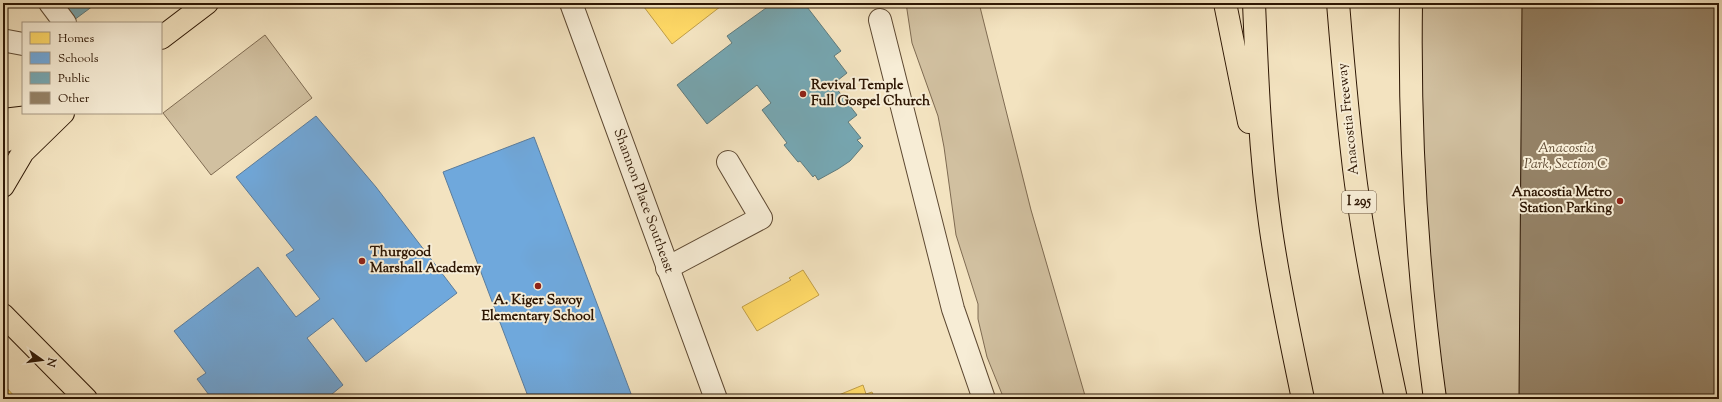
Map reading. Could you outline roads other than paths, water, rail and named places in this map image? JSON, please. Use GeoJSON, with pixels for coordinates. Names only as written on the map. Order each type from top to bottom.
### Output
{"type":"FeatureCollection","features":[{"type":"Feature","properties":{"kind":"main road"},"geometry":{"type":"LineString","coordinates":[[162,37],[206,3]]}},
{"type":"Feature","properties":{"kind":"main road"},"geometry":{"type":"LineString","coordinates":[[1225,3],[1270,223],[1303,399]]}},
{"type":"Feature","properties":{"kind":"main road"},"geometry":{"type":"LineString","coordinates":[[1254,3],[1257,70],[1270,223]]}},
{"type":"Feature","properties":{"kind":"main road","name":"Anacostia Freeway"},"geometry":{"type":"LineString","coordinates":[[1338,3],[1356,185],[1376,304],[1396,399]]}},
{"type":"Feature","properties":{"kind":"main road"},"geometry":{"type":"LineString","coordinates":[[1411,3],[1411,113],[1414,186],[1426,329],[1435,399]]}},
{"type":"Feature","properties":{"kind":"main road"},"geometry":{"type":"LineString","coordinates":[[3,120],[51,114]]}},
{"type":"Feature","properties":{"kind":"main road"},"geometry":{"type":"LineString","coordinates":[[3,142],[60,114]]}},
{"type":"Feature","properties":{"kind":"main road"},"geometry":{"type":"LineString","coordinates":[[3,186],[23,152],[61,114]]}},
{"type":"Feature","properties":{"kind":"main road"},"geometry":{"type":"LineString","coordinates":[[3,306],[30,341]]}},
{"type":"Feature","properties":{"kind":"main road"},"geometry":{"type":"LineString","coordinates":[[3,315],[86,399]]}},
{"type":"Feature","properties":{"kind":"street"},"geometry":{"type":"LineString","coordinates":[[50,3],[64,22]]}},
{"type":"Feature","properties":{"kind":"street","name":"Shannon Place Southeast"},"geometry":{"type":"LineString","coordinates":[[571,3],[716,399]]}},
{"type":"Feature","properties":{"kind":"street"},"geometry":{"type":"LineString","coordinates":[[880,20],[953,309],[984,399]]}},
{"type":"Feature","properties":{"kind":"street"},"geometry":{"type":"LineString","coordinates":[[668,268],[761,218],[728,162]]}},
{"type":"Feature","properties":{"kind":"place","name":"Revival Temple Full Gospel Church"},"geometry":{"type":"Point","coordinates":[803,94]}},
{"type":"Feature","properties":{"kind":"place","name":"Anacostia Metro Station Parking"},"geometry":{"type":"Point","coordinates":[1620,201]}},
{"type":"Feature","properties":{"kind":"place","name":"Thurgood Marshall Academy"},"geometry":{"type":"Point","coordinates":[362,261]}},
{"type":"Feature","properties":{"kind":"place","name":"A. Kiger Savoy Elementary School"},"geometry":{"type":"Point","coordinates":[538,286]}},
{"type":"Feature","properties":{"kind":"park label","name":"Anacostia Park, Section C"},"geometry":{"type":"Point","coordinates":[1566,158]}}]}
